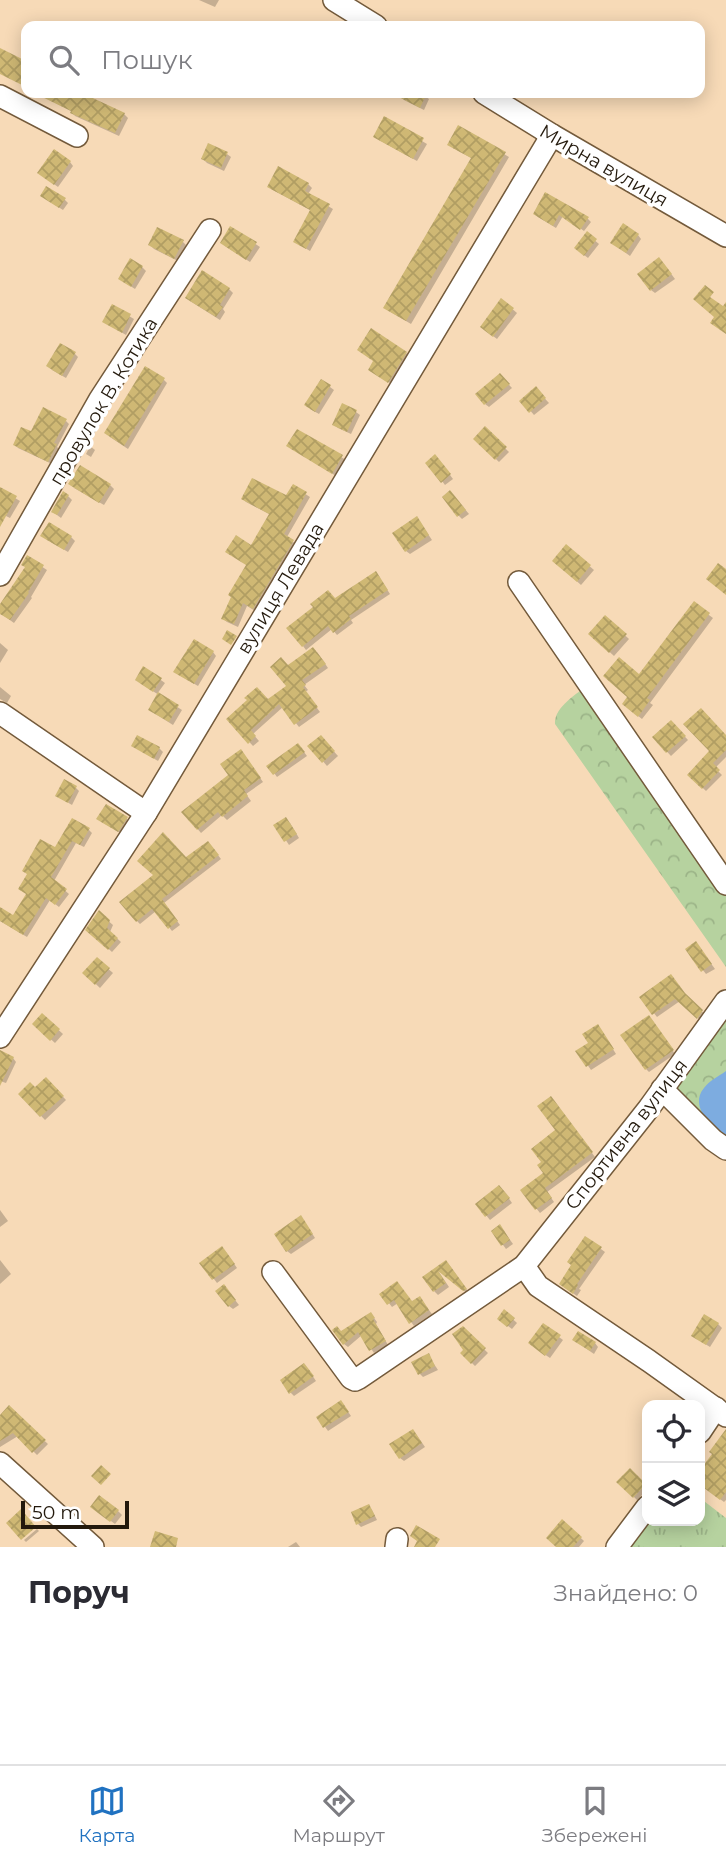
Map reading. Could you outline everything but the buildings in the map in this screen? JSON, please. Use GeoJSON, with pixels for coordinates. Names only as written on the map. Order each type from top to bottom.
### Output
{"type":"FeatureCollection","features":[{"type":"Feature","properties":{"kind":"street"},"geometry":{"type":"LineString","coordinates":[[334,0],[368,21]]}},
{"type":"Feature","properties":{"kind":"street"},"geometry":{"type":"LineString","coordinates":[[0,96],[77,136]]}},
{"type":"Feature","properties":{"kind":"street","name":"Мирна вулиця"},"geometry":{"type":"LineString","coordinates":[[492,98],[726,236]]}},
{"type":"Feature","properties":{"kind":"street","name":"вулиця Левада"},"geometry":{"type":"LineString","coordinates":[[0,1037],[146,813],[552,135]]}},
{"type":"Feature","properties":{"kind":"street","name":"провулок В. Котика"},"geometry":{"type":"LineString","coordinates":[[0,575],[100,399],[210,230]]}},
{"type":"Feature","properties":{"kind":"street"},"geometry":{"type":"LineString","coordinates":[[519,582],[726,884]]}},
{"type":"Feature","properties":{"kind":"street"},"geometry":{"type":"LineString","coordinates":[[0,713],[146,813]]}},
{"type":"Feature","properties":{"kind":"street","name":"Спортивна вулиця"},"geometry":{"type":"LineString","coordinates":[[272,1272],[355,1380],[523,1266],[649,1108],[726,1001]]}},
{"type":"Feature","properties":{"kind":"street"},"geometry":{"type":"LineString","coordinates":[[662,1089],[713,1140],[726,1149]]}},
{"type":"Feature","properties":{"kind":"street"},"geometry":{"type":"LineString","coordinates":[[523,1266],[538,1286],[721,1412],[705,1427]]}},
{"type":"Feature","properties":{"kind":"street"},"geometry":{"type":"LineString","coordinates":[[0,1463],[93,1547]]}},
{"type":"Feature","properties":{"kind":"street"},"geometry":{"type":"LineString","coordinates":[[617,1547],[642,1514]]}},
{"type":"Feature","properties":{"kind":"green space"},"geometry":{"type":"Polygon","coordinates":[[[589,684],[726,884],[726,967],[555,724],[562,707],[589,684]]]}},
{"type":"Feature","properties":{"kind":"green space"},"geometry":{"type":"Polygon","coordinates":[[[726,1001],[726,1149],[662,1089],[726,1001]]]}},
{"type":"Feature","properties":{"kind":"green space"},"geometry":{"type":"Polygon","coordinates":[[[705,1502],[726,1518],[726,1547],[617,1547],[642,1525],[705,1526],[705,1502]]]}},
{"type":"Feature","properties":{"kind":"water"},"geometry":{"type":"Polygon","coordinates":[[[726,1071],[726,1140],[705,1117],[699,1102],[706,1085],[726,1071]]]}}]}
